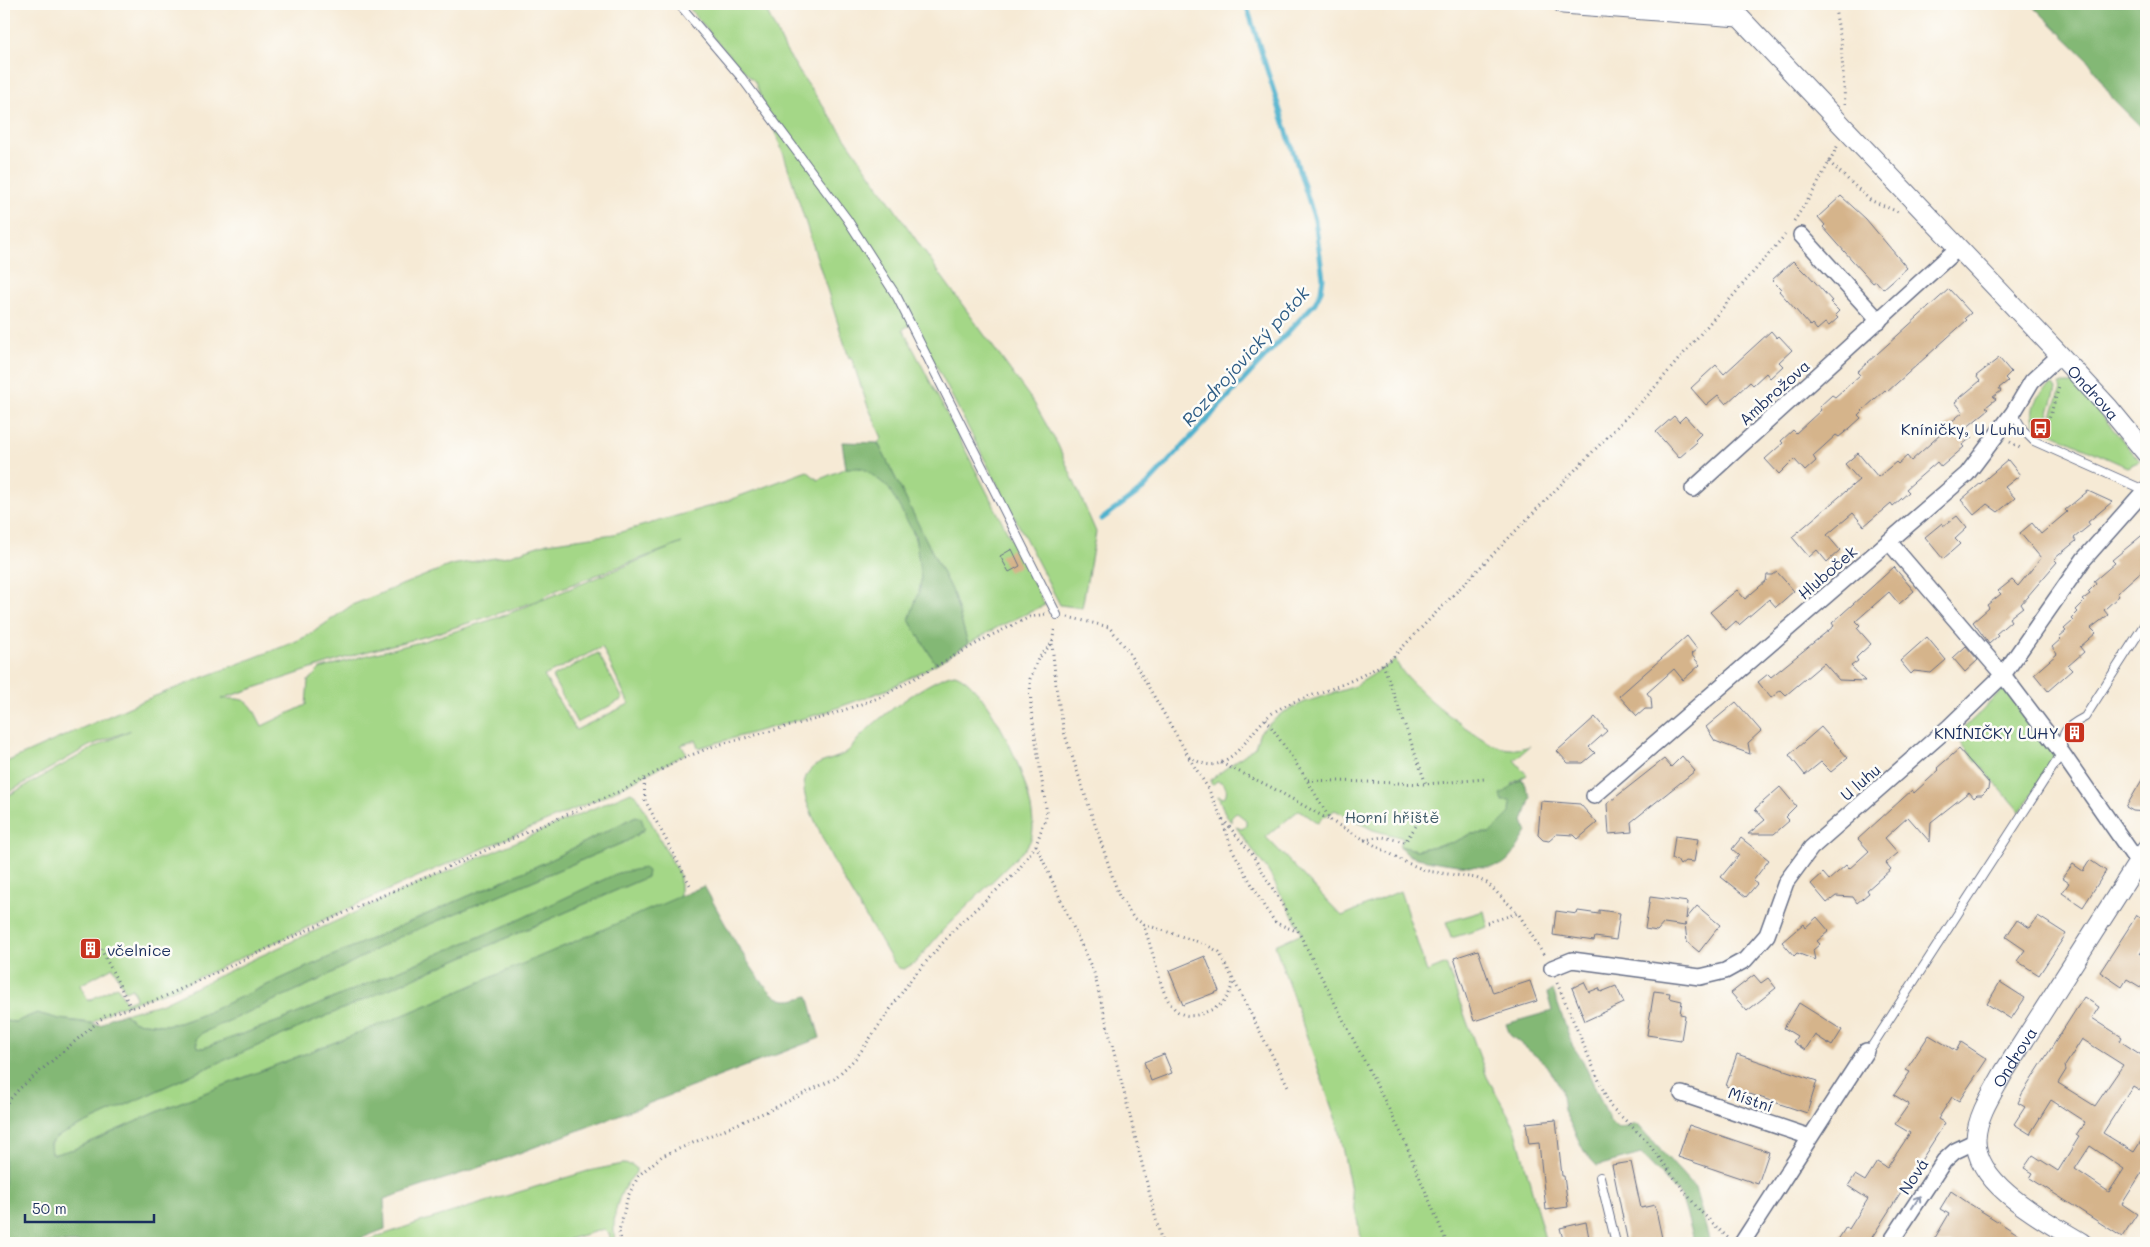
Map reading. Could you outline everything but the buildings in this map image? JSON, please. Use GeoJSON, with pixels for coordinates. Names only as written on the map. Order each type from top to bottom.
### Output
{"type":"FeatureCollection","features":[{"type":"Feature","properties":{"kind":"street"},"geometry":{"type":"LineString","coordinates":[[1563,4],[1733,11]]}},
{"type":"Feature","properties":{"kind":"street","name":"Ondrova"},"geometry":{"type":"LineString","coordinates":[[1733,11],[2060,355],[2109,408],[2146,453]]}},
{"type":"Feature","properties":{"kind":"street"},"geometry":{"type":"LineString","coordinates":[[1793,231],[1880,321]]}},
{"type":"Feature","properties":{"kind":"street","name":"Ambrožova"},"geometry":{"type":"LineString","coordinates":[[1693,490],[1958,248]]}},
{"type":"Feature","properties":{"kind":"street","name":"Hluboček"},"geometry":{"type":"LineString","coordinates":[[1594,796],[1966,474],[2013,413],[2032,380],[2060,355]]}},
{"type":"Feature","properties":{"kind":"street","name":"U luhu"},"geometry":{"type":"LineString","coordinates":[[1552,968],[1572,960],[1700,977],[1725,971],[1745,960],[1767,935],[1786,882],[1811,848],[1949,727],[2003,675],[2084,559],[2145,489]]}},
{"type":"Feature","properties":{"kind":"street"},"geometry":{"type":"LineString","coordinates":[[1889,542],[2003,675],[2144,862]]}},
{"type":"Feature","properties":{"kind":"street","name":"Ondrova"},"geometry":{"type":"LineString","coordinates":[[1976,1141],[1982,1116],[2004,1072],[2144,862]]}},
{"type":"Feature","properties":{"kind":"street"},"geometry":{"type":"LineString","coordinates":[[1742,1243],[1866,1051]]}},
{"type":"Feature","properties":{"kind":"street","name":"Místní"},"geometry":{"type":"LineString","coordinates":[[1682,1094],[1810,1137]]}},
{"type":"Feature","properties":{"kind":"street"},"geometry":{"type":"LineString","coordinates":[[1976,1141],[1985,1167],[2001,1188],[2033,1212],[2082,1243]]}},
{"type":"Feature","properties":{"kind":"street","name":"Nová"},"geometry":{"type":"LineString","coordinates":[[1890,1243],[1944,1161],[1955,1151],[1976,1141]]}},
{"type":"Feature","properties":{"kind":"lane"},"geometry":{"type":"LineString","coordinates":[[679,4],[741,77],[847,219],[896,297],[1057,615]]}},
{"type":"Feature","properties":{"kind":"lane"},"geometry":{"type":"LineString","coordinates":[[2013,413],[2022,430],[2034,441],[2145,489]]}},
{"type":"Feature","properties":{"kind":"lane"},"geometry":{"type":"LineString","coordinates":[[1866,1051],[1870,1050],[2062,753],[2061,737],[2070,725],[2085,717],[2146,622]]}},
{"type":"Feature","properties":{"kind":"lane"},"geometry":{"type":"LineString","coordinates":[[1600,1177],[1616,1243]]}},
{"type":"Feature","properties":{"kind":"path"},"geometry":{"type":"LineString","coordinates":[[1834,4],[1841,41],[1847,130]]}},
{"type":"Feature","properties":{"kind":"path"},"geometry":{"type":"LineString","coordinates":[[1189,757],[1201,763],[1214,765],[1221,763],[1243,747],[1256,729],[1273,713],[1300,699],[1366,675],[1390,660],[1649,394],[1793,231],[1830,162]]}},
{"type":"Feature","properties":{"kind":"path"},"geometry":{"type":"LineString","coordinates":[[2045,432],[2059,387]]}},
{"type":"Feature","properties":{"kind":"path"},"geometry":{"type":"LineString","coordinates":[[4,1106],[19,1089],[106,1015],[155,1001],[359,906],[644,780],[679,760],[714,746],[824,717],[881,697],[990,636],[1030,617],[1046,614],[1109,627],[1126,648],[1208,788],[1232,849],[1265,908],[1276,923],[1298,931]]}},
{"type":"Feature","properties":{"kind":"path"},"geometry":{"type":"LineString","coordinates":[[1057,615],[1052,643],[1064,732],[1119,896],[1133,917],[1143,924],[1204,944],[1219,952],[1289,1088]]}},
{"type":"Feature","properties":{"kind":"path"},"geometry":{"type":"LineString","coordinates":[[621,1243],[619,1231],[628,1196],[639,1175],[662,1156],[768,1111],[834,1079],[857,1057],[918,971],[960,923],[1016,873],[1036,845],[1047,814],[1032,709],[1030,679],[1038,659],[1052,643]]}},
{"type":"Feature","properties":{"kind":"path"},"geometry":{"type":"LineString","coordinates":[[1383,664],[1426,784]]}},
{"type":"Feature","properties":{"kind":"path"},"geometry":{"type":"LineString","coordinates":[[1266,719],[1307,780],[1331,821]]}},
{"type":"Feature","properties":{"kind":"path"},"geometry":{"type":"LineString","coordinates":[[1221,763],[1269,786],[1405,862],[1427,871],[1476,878],[1487,883],[1518,913],[1552,968],[1562,1000],[1610,1106],[1645,1139],[1699,1210],[1734,1243]]}},
{"type":"Feature","properties":{"kind":"path"},"geometry":{"type":"LineString","coordinates":[[1307,780],[1426,784],[1485,779]]}},
{"type":"Feature","properties":{"kind":"path"},"geometry":{"type":"LineString","coordinates":[[644,780],[645,800],[690,885]]}},
{"type":"Feature","properties":{"kind":"path"},"geometry":{"type":"LineString","coordinates":[[1221,817],[1252,854],[1298,931],[1401,1133],[1444,1234],[1446,1243]]}},
{"type":"Feature","properties":{"kind":"path"},"geometry":{"type":"LineString","coordinates":[[1364,840],[1383,838],[1406,842],[1418,823],[1415,821]]}},
{"type":"Feature","properties":{"kind":"path"},"geometry":{"type":"LineString","coordinates":[[1036,845],[1094,973],[1162,1243]]}},
{"type":"Feature","properties":{"kind":"path"},"geometry":{"type":"LineString","coordinates":[[1487,923],[1518,913]]}},
{"type":"Feature","properties":{"kind":"path"},"geometry":{"type":"LineString","coordinates":[[1143,924],[1163,992],[1172,1006],[1181,1014],[1197,1016],[1214,1009],[1228,999],[1233,982]]}},
{"type":"Feature","properties":{"kind":"path"},"geometry":{"type":"LineString","coordinates":[[101,949],[131,1008]]}},
{"type":"Feature","properties":{"kind":"green space"},"geometry":{"type":"Polygon","coordinates":[[[686,4],[763,4],[785,49],[800,73],[940,274],[1034,403],[1058,445],[1096,532],[1082,608],[1060,605],[914,323],[903,329],[1045,605],[998,627],[968,644],[954,596],[878,443],[882,438],[867,404],[851,357],[849,358],[784,155],[755,82],[717,42],[686,4]]]}},
{"type":"Feature","properties":{"kind":"green space"},"geometry":{"type":"Polygon","coordinates":[[[2031,4],[2146,4],[2146,132],[2113,99],[2088,60],[2031,4]]]}},
{"type":"Feature","properties":{"kind":"green space"},"geometry":{"type":"Polygon","coordinates":[[[2059,384],[2075,384],[2140,461],[2127,467],[2047,431],[2061,388],[2059,384]]]}},
{"type":"Feature","properties":{"kind":"green space"},"geometry":{"type":"Polygon","coordinates":[[[2053,385],[2056,389],[2044,429],[2035,424],[2033,418],[2034,406],[2039,396],[2053,385]]]}},
{"type":"Feature","properties":{"kind":"green space"},"geometry":{"type":"Polygon","coordinates":[[[842,442],[878,443],[954,596],[968,644],[936,664],[909,620],[920,588],[921,577],[915,535],[888,487],[863,468],[846,468],[842,442]]]}},
{"type":"Feature","properties":{"kind":"green space"},"geometry":{"type":"Polygon","coordinates":[[[855,467],[870,472],[883,481],[894,494],[911,527],[920,561],[921,582],[909,620],[936,664],[886,690],[823,713],[698,748],[696,740],[681,745],[687,753],[605,796],[417,877],[169,991],[115,1008],[92,1023],[59,1019],[37,1013],[15,1022],[4,1021],[4,798],[95,747],[131,730],[89,746],[4,795],[4,763],[145,700],[292,643],[309,635],[352,605],[451,565],[508,556],[547,543],[614,534],[721,503],[807,471],[818,480],[846,468],[855,467]],[[682,543],[557,590],[537,601],[431,635],[357,654],[221,699],[238,699],[248,703],[262,726],[306,705],[308,681],[320,669],[424,641],[500,617],[682,543]],[[602,647],[544,676],[576,730],[629,704],[602,647]],[[113,967],[80,985],[88,1001],[117,986],[126,1002],[136,998],[132,988],[125,991],[113,967]]]}},
{"type":"Feature","properties":{"kind":"green space"},"geometry":{"type":"Polygon","coordinates":[[[598,653],[623,699],[577,723],[552,677],[598,653]]]}},
{"type":"Feature","properties":{"kind":"green space","name":"Horní hřiště"},"geometry":{"type":"Polygon","coordinates":[[[1396,660],[1410,681],[1424,694],[1457,721],[1486,741],[1496,746],[1513,749],[1530,746],[1514,760],[1527,775],[1513,783],[1510,813],[1490,833],[1471,834],[1454,842],[1416,850],[1399,846],[1403,838],[1373,830],[1335,810],[1318,823],[1299,810],[1266,837],[1342,916],[1400,891],[1427,972],[1446,964],[1487,1077],[1515,1127],[1546,1243],[1362,1243],[1337,1123],[1275,945],[1302,933],[1268,871],[1236,827],[1242,829],[1246,826],[1246,820],[1236,812],[1231,817],[1231,822],[1218,796],[1224,798],[1226,787],[1217,781],[1212,785],[1210,780],[1255,747],[1260,732],[1282,713],[1305,702],[1353,687],[1396,660]]]}},
{"type":"Feature","properties":{"kind":"green space"},"geometry":{"type":"Polygon","coordinates":[[[955,674],[969,683],[983,700],[998,722],[1011,748],[1030,801],[1033,823],[1031,839],[1025,849],[943,930],[916,962],[904,969],[899,968],[891,958],[837,868],[806,801],[804,787],[809,771],[814,766],[842,755],[893,708],[933,682],[955,674]]]}},
{"type":"Feature","properties":{"kind":"green space"},"geometry":{"type":"Polygon","coordinates":[[[2003,688],[2058,755],[2020,812],[1955,736],[2003,688]]]}},
{"type":"Feature","properties":{"kind":"green space"},"geometry":{"type":"Polygon","coordinates":[[[1522,779],[1531,797],[1523,821],[1527,832],[1513,855],[1501,865],[1484,867],[1456,865],[1429,860],[1411,856],[1399,846],[1417,850],[1454,842],[1471,834],[1490,833],[1510,813],[1511,801],[1502,801],[1500,794],[1522,779]]]}},
{"type":"Feature","properties":{"kind":"green space"},"geometry":{"type":"Polygon","coordinates":[[[631,792],[637,796],[680,876],[680,897],[392,1020],[171,1106],[74,1149],[55,1155],[51,1153],[51,1143],[58,1136],[211,1066],[647,877],[618,873],[512,923],[282,1020],[203,1048],[198,1047],[196,1039],[202,1033],[319,980],[397,938],[627,841],[643,831],[636,816],[548,861],[199,1016],[179,1023],[164,1025],[135,1022],[124,1014],[163,1003],[382,900],[631,792]]]}},
{"type":"Feature","properties":{"kind":"green space"},"geometry":{"type":"Polygon","coordinates":[[[636,816],[641,818],[645,829],[627,841],[397,938],[319,980],[202,1033],[196,1039],[198,1047],[203,1048],[282,1020],[512,923],[618,873],[644,868],[648,871],[647,877],[211,1066],[58,1136],[50,1143],[51,1153],[55,1154],[74,1149],[171,1106],[392,1020],[704,886],[751,966],[772,993],[781,999],[788,1000],[808,996],[820,1038],[493,1163],[384,1199],[385,1229],[349,1243],[4,1243],[4,1021],[15,1022],[37,1013],[59,1019],[101,1025],[111,1017],[124,1014],[135,1022],[164,1025],[179,1023],[199,1016],[548,861],[636,816]]]}},
{"type":"Feature","properties":{"kind":"green space"},"geometry":{"type":"Polygon","coordinates":[[[1484,911],[1488,927],[1451,938],[1446,922],[1484,911]]]}},
{"type":"Feature","properties":{"kind":"green space"},"geometry":{"type":"Polygon","coordinates":[[[1553,990],[1572,1045],[1583,1061],[1610,1121],[1618,1129],[1637,1124],[1695,1188],[1710,1243],[1695,1243],[1681,1196],[1641,1154],[1597,1166],[1585,1153],[1564,1111],[1561,1089],[1547,1065],[1510,1035],[1506,1024],[1552,1011],[1547,993],[1553,990]]]}},
{"type":"Feature","properties":{"kind":"green space"},"geometry":{"type":"Polygon","coordinates":[[[623,1164],[632,1165],[636,1168],[636,1172],[627,1183],[617,1206],[614,1220],[615,1243],[600,1243],[609,1240],[610,1235],[604,1229],[556,1243],[360,1243],[417,1223],[588,1171],[623,1164]]]}},
{"type":"Feature","properties":{"kind":"waterway","name":"Rozdrojovický potok"},"geometry":{"type":"LineString","coordinates":[[1102,519],[1143,489],[1315,303],[1321,291],[1323,278],[1315,220],[1246,4]]}},
{"type":"Feature","properties":{"kind":"place","name":"Kníničky, U Luhu"},"geometry":{"type":"Point","coordinates":[2041,428]}},
{"type":"Feature","properties":{"kind":"place","name":"KNÍNIČKY LUHY"},"geometry":{"type":"Point","coordinates":[2075,732]}},
{"type":"Feature","properties":{"kind":"place","name":"včelnice"},"geometry":{"type":"Point","coordinates":[91,949]}}]}
